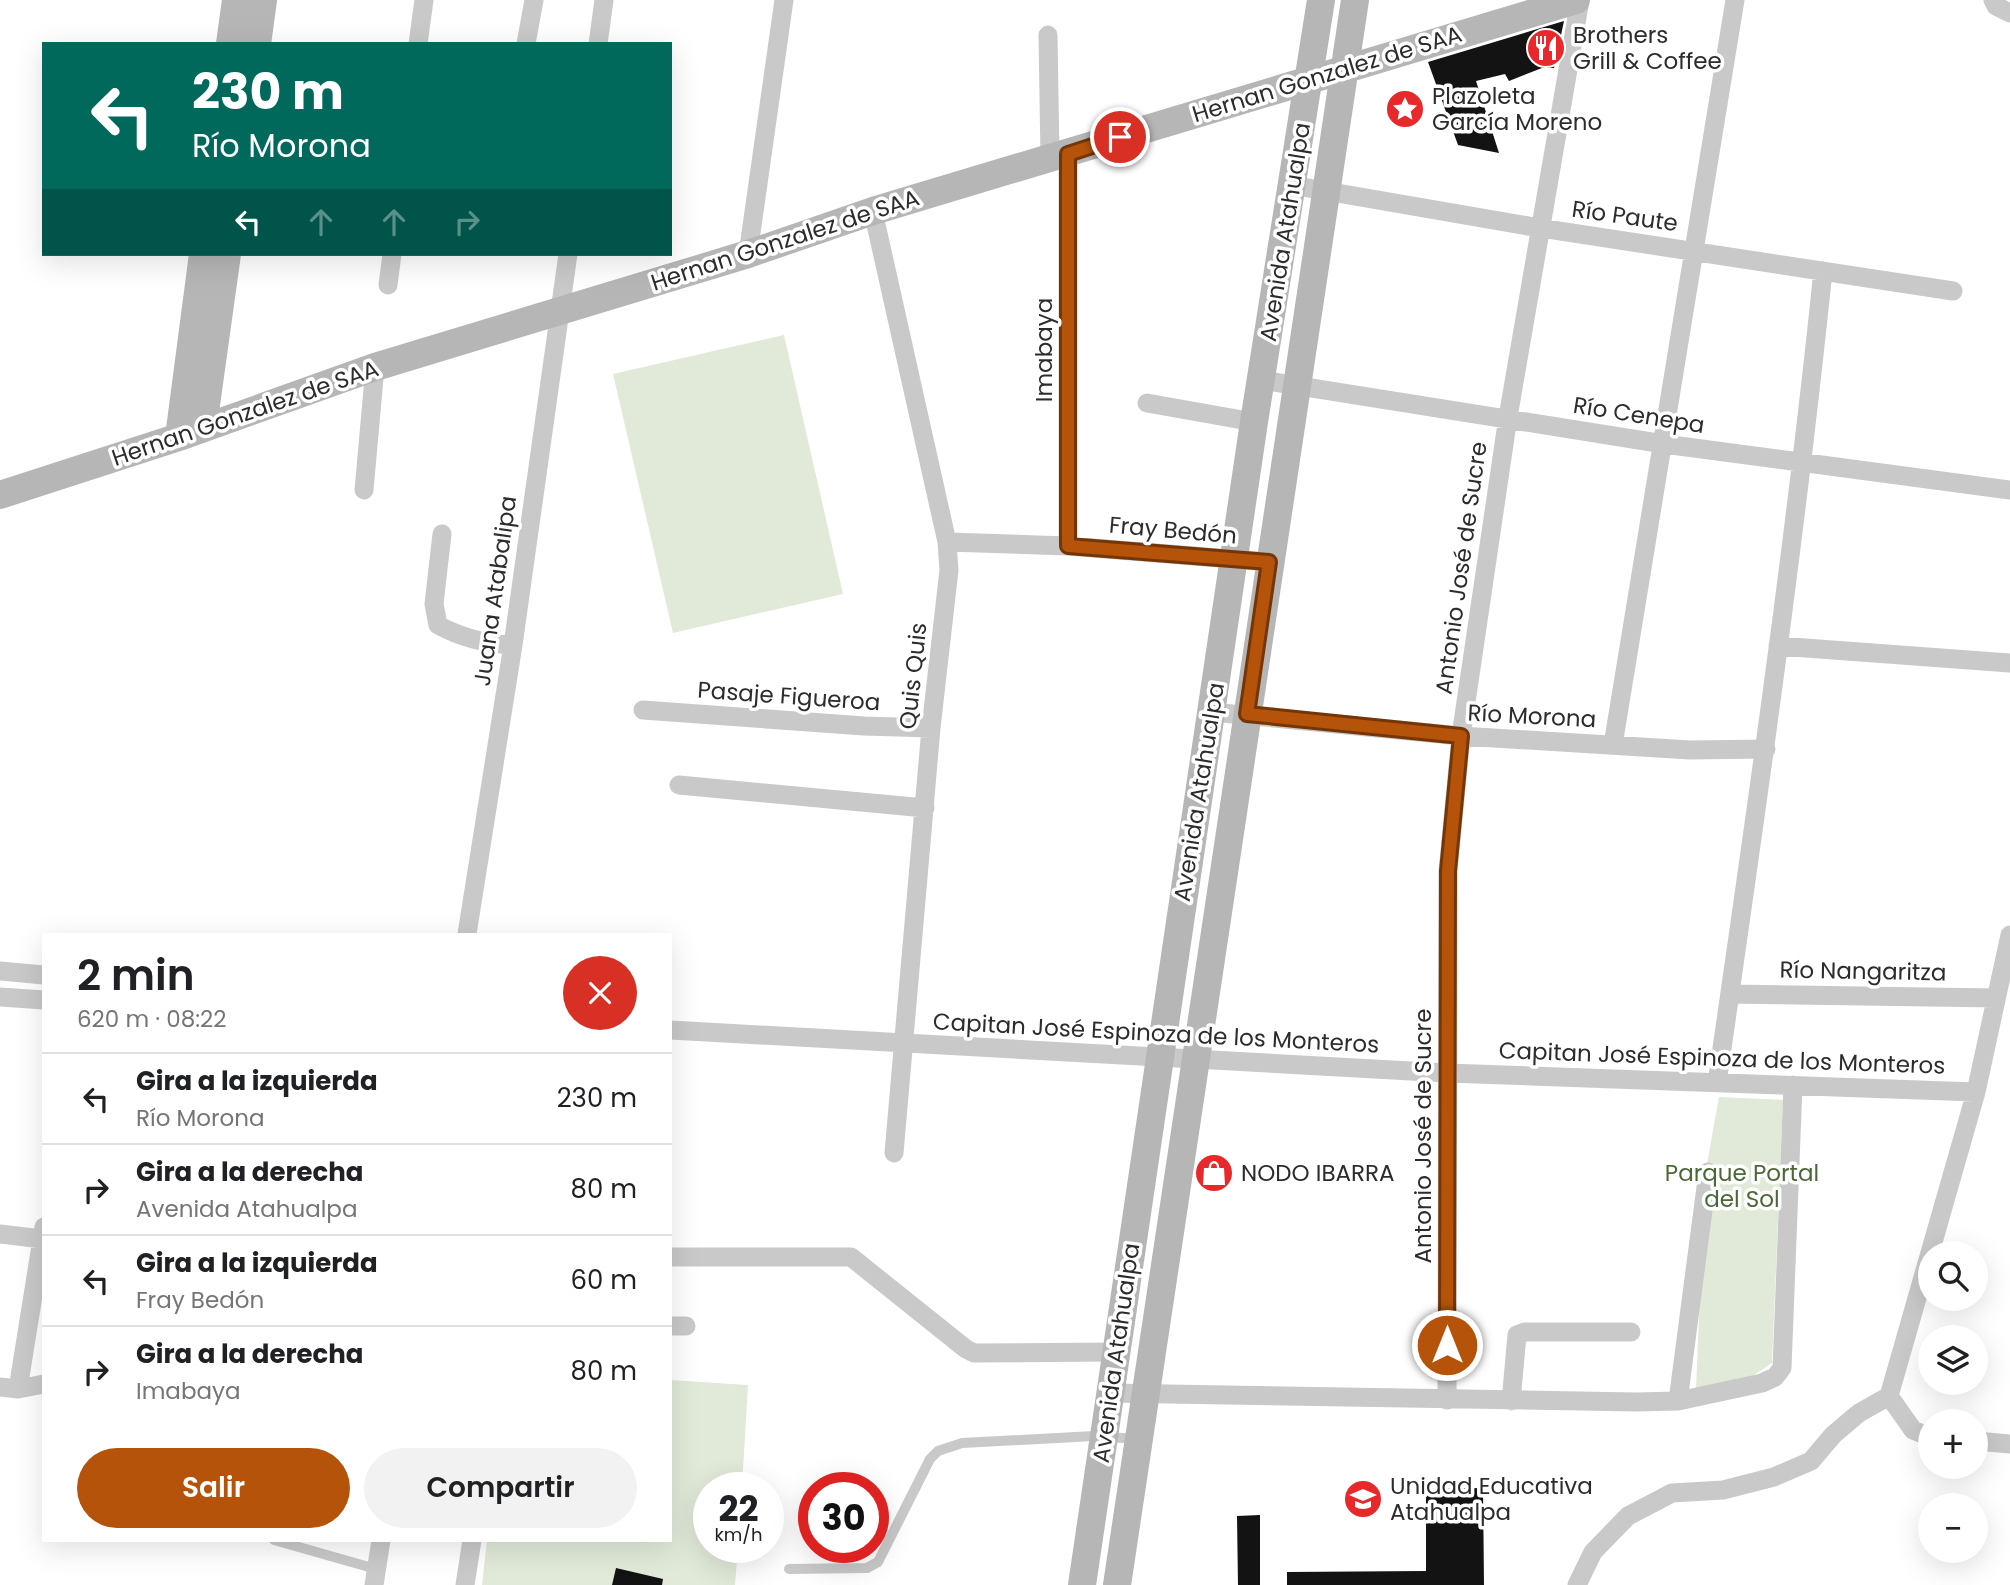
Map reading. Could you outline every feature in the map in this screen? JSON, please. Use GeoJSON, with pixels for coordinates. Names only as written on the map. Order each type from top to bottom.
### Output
{"type":"FeatureCollection","features":[{"type":"Feature","properties":{"kind":"main road"},"geometry":{"type":"LineString","coordinates":[[230,42],[236,0]]}},
{"type":"Feature","properties":{"kind":"main road"},"geometry":{"type":"LineString","coordinates":[[257,42],[263,0]]}},
{"type":"Feature","properties":{"kind":"main road","name":"Avenida Atahualpa"},"geometry":{"type":"LineString","coordinates":[[1082,1585],[1158,1057],[1321,0]]}},
{"type":"Feature","properties":{"kind":"main road","name":"Avenida Atahualpa"},"geometry":{"type":"LineString","coordinates":[[1117,1585],[1355,0]]}},
{"type":"Feature","properties":{"kind":"main road","name":"Hernan Gonzalez de SAA"},"geometry":{"type":"LineString","coordinates":[[0,495],[375,367],[748,254],[873,211],[1578,0]]}},
{"type":"Feature","properties":{"kind":"main road"},"geometry":{"type":"LineString","coordinates":[[191,431],[203,256]]}},
{"type":"Feature","properties":{"kind":"main road"},"geometry":{"type":"LineString","coordinates":[[191,431],[227,256]]}},
{"type":"Feature","properties":{"kind":"street"},"geometry":{"type":"LineString","coordinates":[[418,42],[424,0]]}},
{"type":"Feature","properties":{"kind":"street"},"geometry":{"type":"LineString","coordinates":[[526,42],[534,0]]}},
{"type":"Feature","properties":{"kind":"street"},"geometry":{"type":"LineString","coordinates":[[598,42],[604,0]]}},
{"type":"Feature","properties":{"kind":"street"},"geometry":{"type":"LineString","coordinates":[[748,254],[785,0]]}},
{"type":"Feature","properties":{"kind":"street","name":"Antonio José de Sucre"},"geometry":{"type":"LineString","coordinates":[[1447,1400],[1448,871],[1461,736],[1508,417],[1578,0]]}},
{"type":"Feature","properties":{"kind":"street"},"geometry":{"type":"LineString","coordinates":[[1613,745],[1735,0]]}},
{"type":"Feature","properties":{"kind":"street"},"geometry":{"type":"LineString","coordinates":[[1993,0],[1996,6],[2010,13]]}},
{"type":"Feature","properties":{"kind":"street","name":"Imabaya"},"geometry":{"type":"LineString","coordinates":[[1048,35],[1059,156],[1068,546]]}},
{"type":"Feature","properties":{"kind":"street","name":"Río Paute"},"geometry":{"type":"LineString","coordinates":[[1291,185],[1324,193],[1540,228],[1953,290]]}},
{"type":"Feature","properties":{"kind":"street","name":"Quis Quis"},"geometry":{"type":"LineString","coordinates":[[873,211],[947,542],[949,570],[931,728],[894,1153]]}},
{"type":"Feature","properties":{"kind":"street"},"geometry":{"type":"LineString","coordinates":[[388,285],[392,256]]}},
{"type":"Feature","properties":{"kind":"street","name":"Juana Atabalipa"},"geometry":{"type":"LineString","coordinates":[[467,933],[513,645],[568,256]]}},
{"type":"Feature","properties":{"kind":"street"},"geometry":{"type":"LineString","coordinates":[[1717,1083],[1766,749],[1803,464],[1823,271]]}},
{"type":"Feature","properties":{"kind":"street"},"geometry":{"type":"LineString","coordinates":[[364,491],[375,367]]}},
{"type":"Feature","properties":{"kind":"street","name":"Río Cenepa"},"geometry":{"type":"LineString","coordinates":[[1262,380],[1508,417],[1664,444],[2010,490]]}},
{"type":"Feature","properties":{"kind":"street"},"geometry":{"type":"LineString","coordinates":[[1147,403],[1254,422]]}},
{"type":"Feature","properties":{"kind":"street"},"geometry":{"type":"LineString","coordinates":[[442,534],[434,604],[438,625],[460,637],[491,644],[513,645]]}},
{"type":"Feature","properties":{"kind":"street","name":"Fray Bedón"},"geometry":{"type":"LineString","coordinates":[[947,542],[1068,546],[1269,562]]}},
{"type":"Feature","properties":{"kind":"street"},"geometry":{"type":"LineString","coordinates":[[1778,646],[2010,663]]}},
{"type":"Feature","properties":{"kind":"street","name":"Pasaje Figueroa"},"geometry":{"type":"LineString","coordinates":[[643,710],[878,727],[931,728]]}},
{"type":"Feature","properties":{"kind":"street","name":"Río Morona"},"geometry":{"type":"LineString","coordinates":[[1212,712],[1461,736],[1689,750],[1766,749]]}},
{"type":"Feature","properties":{"kind":"street"},"geometry":{"type":"LineString","coordinates":[[679,785],[925,808]]}},
{"type":"Feature","properties":{"kind":"street"},"geometry":{"type":"LineString","coordinates":[[1577,1585],[1593,1552],[1628,1516],[1672,1493],[1723,1490],[1774,1477],[1811,1461],[1850,1420],[1889,1396],[1976,1092],[2009,947]]}},
{"type":"Feature","properties":{"kind":"street"},"geometry":{"type":"LineString","coordinates":[[0,971],[42,975]]}},
{"type":"Feature","properties":{"kind":"street","name":"Río Nangaritza"},"geometry":{"type":"LineString","coordinates":[[1730,993],[1996,998]]}},
{"type":"Feature","properties":{"kind":"street"},"geometry":{"type":"LineString","coordinates":[[0,997],[42,1000]]}},
{"type":"Feature","properties":{"kind":"street","name":"Capitan José Espinoza de los Monteros"},"geometry":{"type":"LineString","coordinates":[[672,1030],[1447,1073],[1976,1092]]}},
{"type":"Feature","properties":{"kind":"street"},"geometry":{"type":"LineString","coordinates":[[1109,1393],[1511,1401],[1678,1401],[1762,1383],[1775,1377],[1782,1368],[1793,1085]]}},
{"type":"Feature","properties":{"kind":"street"},"geometry":{"type":"LineString","coordinates":[[1678,1401],[1708,1172]]}},
{"type":"Feature","properties":{"kind":"street"},"geometry":{"type":"LineString","coordinates":[[0,1234],[42,1233]]}},
{"type":"Feature","properties":{"kind":"street"},"geometry":{"type":"LineString","coordinates":[[42,1238],[9,1388],[42,1384]]}},
{"type":"Feature","properties":{"kind":"street"},"geometry":{"type":"LineString","coordinates":[[672,1257],[851,1257],[965,1349],[974,1353],[1115,1352]]}},
{"type":"Feature","properties":{"kind":"street"},"geometry":{"type":"LineString","coordinates":[[1511,1401],[1517,1335],[1525,1332],[1631,1332]]}},
{"type":"Feature","properties":{"kind":"street"},"geometry":{"type":"LineString","coordinates":[[1889,1396],[1918,1429]]}},
{"type":"Feature","properties":{"kind":"street"},"geometry":{"type":"LineString","coordinates":[[1988,1442],[2010,1444]]}},
{"type":"Feature","properties":{"kind":"street"},"geometry":{"type":"LineString","coordinates":[[375,1577],[381,1542]]}},
{"type":"Feature","properties":{"kind":"street"},"geometry":{"type":"LineString","coordinates":[[465,1585],[472,1542]]}},
{"type":"Feature","properties":{"kind":"lane"},"geometry":{"type":"LineString","coordinates":[[789,1569],[867,1568],[878,1562],[930,1459],[938,1451],[962,1443],[1105,1436],[1138,1439]]}},
{"type":"Feature","properties":{"kind":"lane"},"geometry":{"type":"LineString","coordinates":[[279,1542],[375,1577]]}},
{"type":"Feature","properties":{"kind":"green space"},"geometry":{"type":"Polygon","coordinates":[[[784,335],[843,594],[673,633],[613,374],[784,335]]]}},
{"type":"Feature","properties":{"kind":"green space","name":"Parque Portal del Sol"},"geometry":{"type":"Polygon","coordinates":[[[1719,1097],[1783,1100],[1772,1363],[1745,1381],[1696,1389],[1705,1175],[1719,1097]]]}},
{"type":"Feature","properties":{"kind":"green space"},"geometry":{"type":"Polygon","coordinates":[[[672,1380],[748,1385],[743,1472],[693,1472],[693,1563],[737,1563],[735,1585],[482,1585],[487,1542],[672,1542],[672,1380]]]}},
{"type":"Feature","properties":{"kind":"building"},"geometry":{"type":"Polygon","coordinates":[[[1564,21],[1554,68],[1542,68],[1509,81],[1505,74],[1476,81],[1499,153],[1458,145],[1428,62],[1564,21]]]}},
{"type":"Feature","properties":{"kind":"building"},"geometry":{"type":"Polygon","coordinates":[[[1483,1488],[1484,1585],[1287,1585],[1287,1572],[1426,1571],[1426,1489],[1483,1488]]]}},
{"type":"Feature","properties":{"kind":"building"},"geometry":{"type":"Polygon","coordinates":[[[1260,1515],[1260,1585],[1238,1585],[1237,1516],[1260,1515]]]}},
{"type":"Feature","properties":{"kind":"building"},"geometry":{"type":"Polygon","coordinates":[[[616,1568],[663,1579],[662,1585],[612,1585],[616,1568]]]}},
{"type":"Feature","properties":{"kind":"place","name":"Brothers Grill & Coffee"},"geometry":{"type":"Point","coordinates":[1546,48]}},
{"type":"Feature","properties":{"kind":"place","name":"Plazoleta García Moreno"},"geometry":{"type":"Point","coordinates":[1405,109]}},
{"type":"Feature","properties":{"kind":"place","name":"NODO IBARRA"},"geometry":{"type":"Point","coordinates":[1214,1173]}},
{"type":"Feature","properties":{"kind":"place","name":"Unidad Educativa Atahualpa"},"geometry":{"type":"Point","coordinates":[1363,1499]}},
{"type":"Feature","properties":{"kind":"route"},"geometry":{"type":"LineString","coordinates":[[1120,137],[1068,154],[1068,546],[1269,562],[1247,714],[1461,736],[1448,871],[1447,1345]]}}]}
